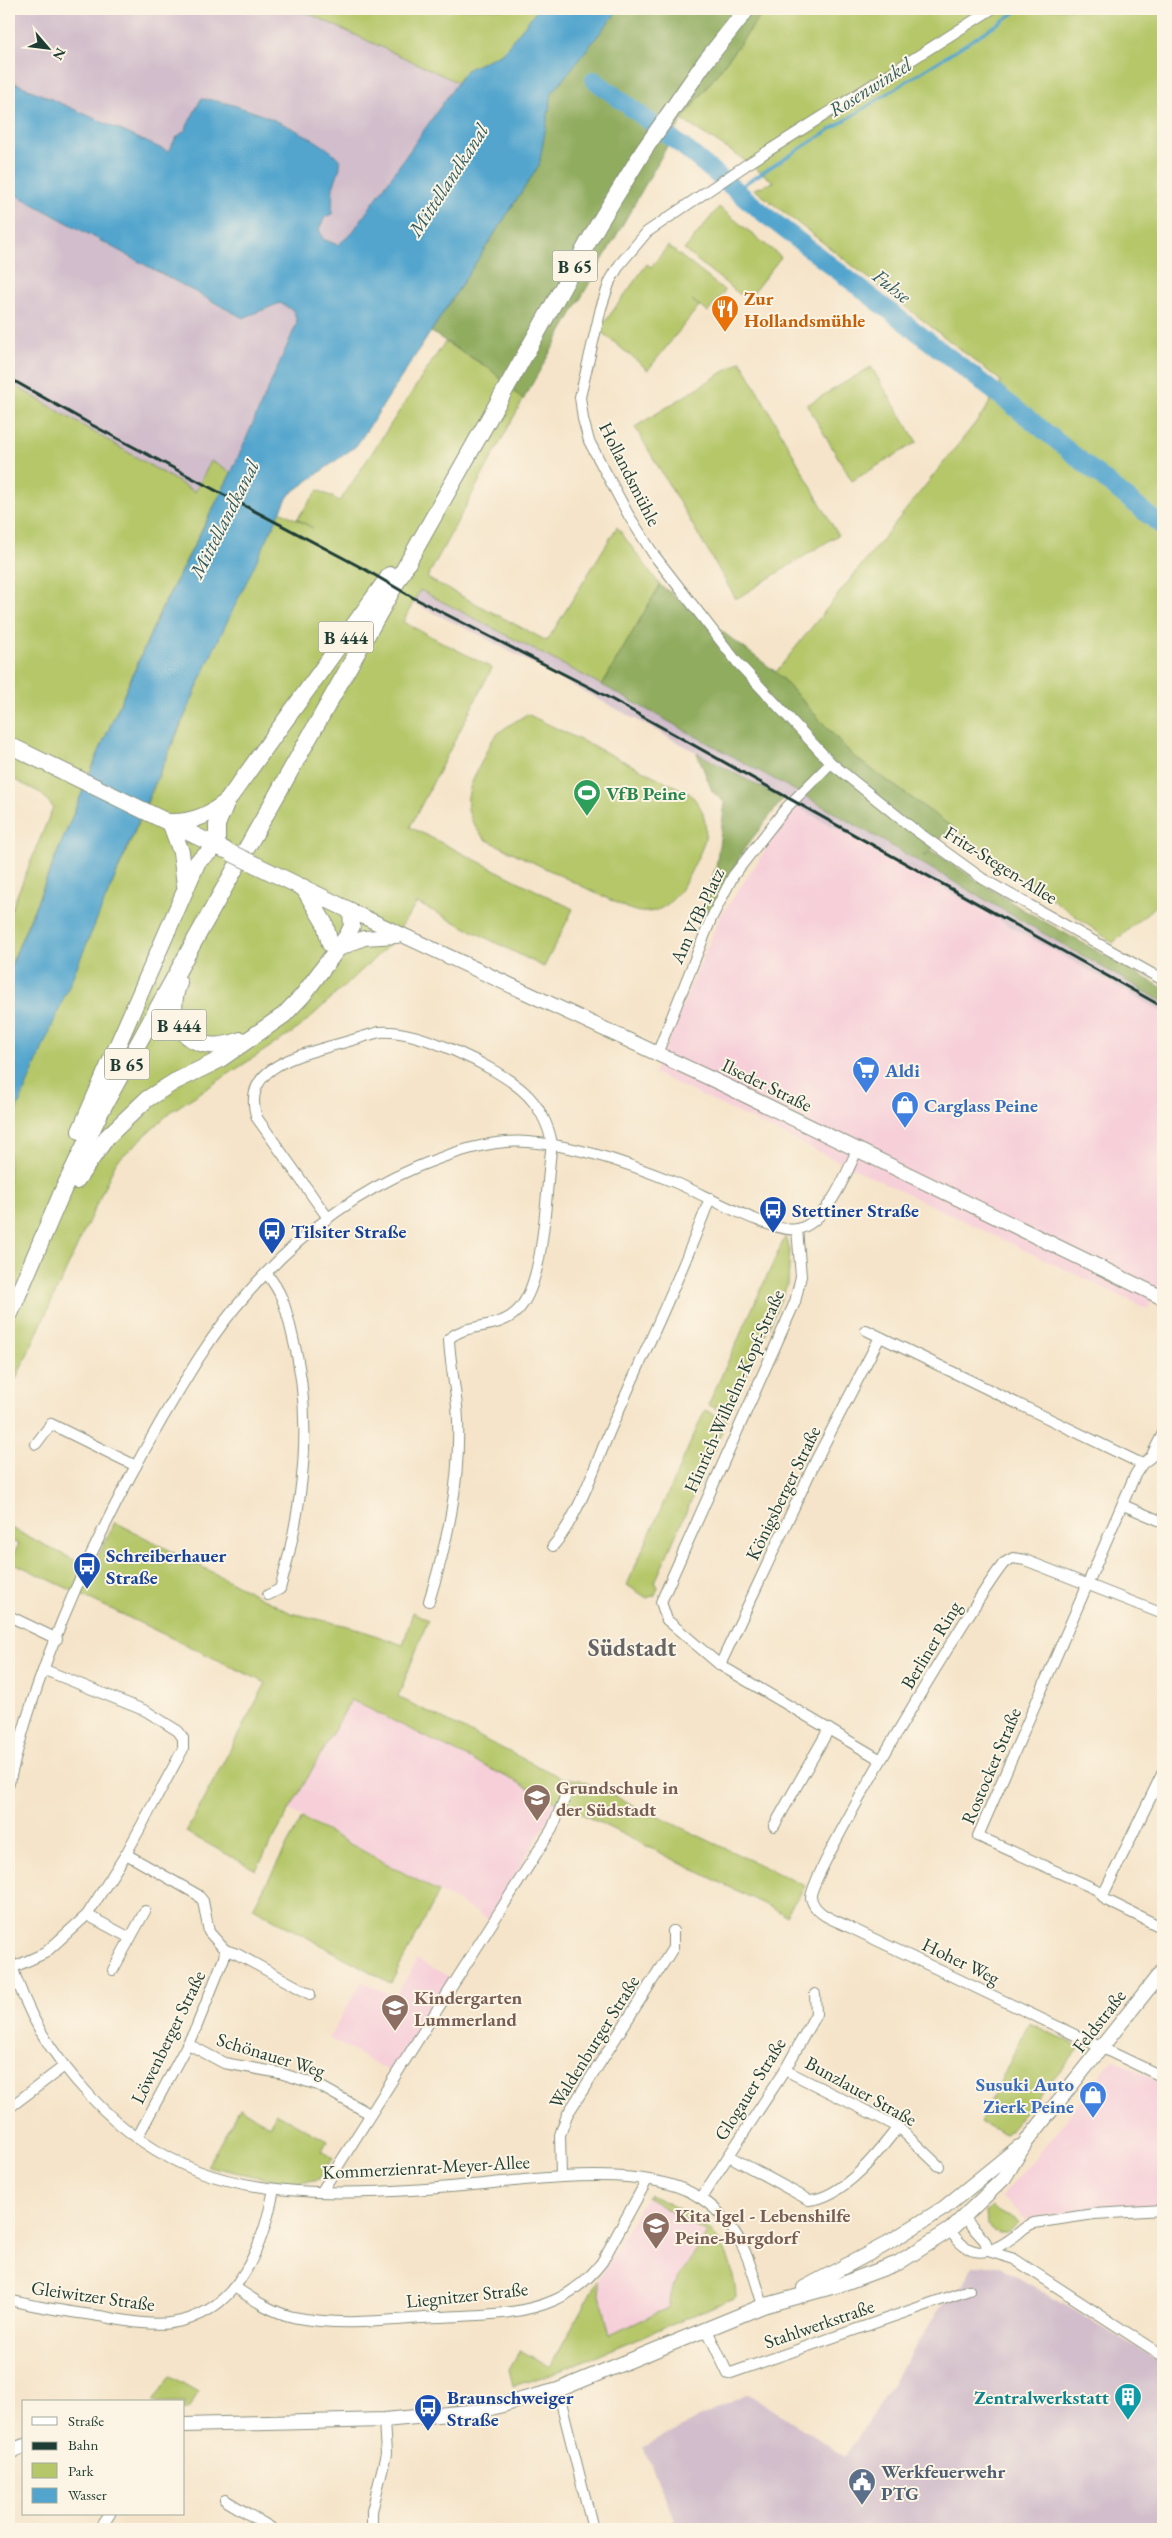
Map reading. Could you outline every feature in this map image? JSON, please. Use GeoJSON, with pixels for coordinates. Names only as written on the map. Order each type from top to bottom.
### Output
{"type":"FeatureCollection","features":[{"type":"Feature","properties":{"kind":"main road","name":"B 65"},"geometry":{"type":"LineString","coordinates":[[9,1316],[63,1190],[100,1113],[195,940],[599,223],[672,108],[746,9]]}},
{"type":"Feature","properties":{"kind":"main road","name":"B 444"},"geometry":{"type":"LineString","coordinates":[[228,801],[437,511]]}},
{"type":"Feature","properties":{"kind":"main road"},"geometry":{"type":"LineString","coordinates":[[9,745],[352,911],[352,926],[334,947]]}},
{"type":"Feature","properties":{"kind":"main road"},"geometry":{"type":"LineString","coordinates":[[170,822],[201,817],[228,801]]}},
{"type":"Feature","properties":{"kind":"main road"},"geometry":{"type":"LineString","coordinates":[[224,849],[217,825],[228,801]]}},
{"type":"Feature","properties":{"kind":"main road"},"geometry":{"type":"LineString","coordinates":[[170,822],[183,861],[184,889]]}},
{"type":"Feature","properties":{"kind":"main road"},"geometry":{"type":"LineString","coordinates":[[63,1190],[81,1128],[184,889],[198,861],[224,849]]}},
{"type":"Feature","properties":{"kind":"main road"},"geometry":{"type":"LineString","coordinates":[[303,887],[326,924],[334,947]]}},
{"type":"Feature","properties":{"kind":"main road","name":"B 444"},"geometry":{"type":"LineString","coordinates":[[195,940],[175,993],[173,1005],[177,1023],[182,1031],[198,1043],[208,1046],[221,1046],[259,1032],[295,1005],[326,962],[334,947]]}},
{"type":"Feature","properties":{"kind":"main road"},"geometry":{"type":"LineString","coordinates":[[52,1216],[106,1137],[133,1110],[160,1090],[219,1060],[259,1032]]}},
{"type":"Feature","properties":{"kind":"street","name":"Hollandsmühle"},"geometry":{"type":"LineString","coordinates":[[831,763],[737,662],[654,554],[629,516],[589,441],[580,397],[586,368],[610,281],[620,264],[647,232],[702,194],[992,9]]}},
{"type":"Feature","properties":{"kind":"street","name":"Fritz-Stegen-Allee"},"geometry":{"type":"LineString","coordinates":[[831,763],[910,827],[983,878],[1163,980]]}},
{"type":"Feature","properties":{"kind":"street","name":"Am VfB-Platz"},"geometry":{"type":"LineString","coordinates":[[657,1054],[712,919],[733,876],[786,808],[831,763]]}},
{"type":"Feature","properties":{"kind":"street","name":"Ilseder Straße"},"geometry":{"type":"LineString","coordinates":[[352,911],[657,1054],[1163,1298]]}},
{"type":"Feature","properties":{"kind":"street"},"geometry":{"type":"LineString","coordinates":[[334,947],[378,935],[405,937]]}},
{"type":"Feature","properties":{"kind":"street"},"geometry":{"type":"LineString","coordinates":[[328,1218],[257,1118],[254,1110],[255,1091],[260,1081],[272,1068],[294,1057],[378,1032],[389,1031],[413,1036],[442,1046],[477,1062],[524,1092],[550,1132],[552,1144],[539,1258],[532,1287],[525,1302],[507,1319],[490,1326],[456,1332],[450,1339],[458,1419],[457,1482],[449,1530],[429,1601]]}},
{"type":"Feature","properties":{"kind":"street"},"geometry":{"type":"LineString","coordinates":[[9,1783],[17,1749],[45,1670],[88,1562],[136,1466],[176,1395],[217,1331],[266,1273],[288,1250],[328,1218],[374,1188],[437,1159],[478,1147],[507,1142],[552,1144],[647,1172],[764,1222],[783,1229],[797,1229],[810,1223],[832,1199],[857,1150]]}},
{"type":"Feature","properties":{"kind":"street"},"geometry":{"type":"LineString","coordinates":[[553,1546],[561,1537],[581,1496],[683,1267],[710,1198]]}},
{"type":"Feature","properties":{"kind":"street","name":"Hinrich-Wilhelm-Kopf-Straße"},"geometry":{"type":"LineString","coordinates":[[720,1665],[666,1620],[661,1602],[795,1302],[801,1276],[797,1229]]}},
{"type":"Feature","properties":{"kind":"street"},"geometry":{"type":"LineString","coordinates":[[266,1273],[278,1287],[284,1299],[300,1370],[305,1421],[304,1460],[297,1519],[280,1589],[268,1595]]}},
{"type":"Feature","properties":{"kind":"street"},"geometry":{"type":"LineString","coordinates":[[866,1330],[1142,1464]]}},
{"type":"Feature","properties":{"kind":"street","name":"Königsberger Straße"},"geometry":{"type":"LineString","coordinates":[[720,1665],[816,1460],[880,1337]]}},
{"type":"Feature","properties":{"kind":"street"},"geometry":{"type":"LineString","coordinates":[[36,1444],[51,1424],[136,1466]]}},
{"type":"Feature","properties":{"kind":"street"},"geometry":{"type":"LineString","coordinates":[[1088,1586],[1122,1505],[1142,1464],[1151,1456],[1163,1433]]}},
{"type":"Feature","properties":{"kind":"street"},"geometry":{"type":"LineString","coordinates":[[1122,1505],[1163,1522]]}},
{"type":"Feature","properties":{"kind":"street","name":"Berliner Ring"},"geometry":{"type":"LineString","coordinates":[[811,1898],[812,1887],[837,1836],[881,1760],[1004,1562],[1013,1558],[1026,1560],[1163,1614]]}},
{"type":"Feature","properties":{"kind":"street","name":"Rostocker Straße"},"geometry":{"type":"LineString","coordinates":[[1088,1586],[978,1836],[1100,1893],[1106,1900],[1163,1928]]}},
{"type":"Feature","properties":{"kind":"street"},"geometry":{"type":"LineString","coordinates":[[9,1616],[57,1639]]}},
{"type":"Feature","properties":{"kind":"street"},"geometry":{"type":"LineString","coordinates":[[720,1665],[881,1760]]}},
{"type":"Feature","properties":{"kind":"street"},"geometry":{"type":"LineString","coordinates":[[12,1968],[45,1953],[87,1915],[126,1854],[183,1749],[183,1738],[178,1731],[146,1711],[45,1670]]}},
{"type":"Feature","properties":{"kind":"street"},"geometry":{"type":"LineString","coordinates":[[774,1826],[829,1729]]}},
{"type":"Feature","properties":{"kind":"street"},"geometry":{"type":"LineString","coordinates":[[1100,1893],[1107,1891],[1163,1772]]}},
{"type":"Feature","properties":{"kind":"street"},"geometry":{"type":"LineString","coordinates":[[322,2191],[552,1829],[566,1795]]}},
{"type":"Feature","properties":{"kind":"street"},"geometry":{"type":"LineString","coordinates":[[126,1854],[198,1895],[203,1901],[209,1932],[224,1950],[237,1954],[310,1994]]}},
{"type":"Feature","properties":{"kind":"street","name":"Hoher Weg"},"geometry":{"type":"LineString","coordinates":[[811,1898],[818,1912],[1163,2077]]}},
{"type":"Feature","properties":{"kind":"street"},"geometry":{"type":"LineString","coordinates":[[113,1970],[145,1911]]}},
{"type":"Feature","properties":{"kind":"street"},"geometry":{"type":"LineString","coordinates":[[87,1915],[130,1938]]}},
{"type":"Feature","properties":{"kind":"street","name":"Waldenburger Straße"},"geometry":{"type":"LineString","coordinates":[[561,2176],[560,2135],[567,2115],[673,1948],[673,1931]]}},
{"type":"Feature","properties":{"kind":"street","name":"Löwenberger Straße"},"geometry":{"type":"LineString","coordinates":[[137,2138],[206,2007],[224,1958],[224,1950]]}},
{"type":"Feature","properties":{"kind":"street","name":"Kommerzienrat-Meyer-Allee"},"geometry":{"type":"LineString","coordinates":[[9,1957],[26,2005],[43,2038],[63,2067],[101,2107],[137,2138],[198,2171],[236,2182],[274,2189],[322,2191],[375,2191],[561,2176],[665,2182],[701,2198],[724,2216],[737,2234],[748,2257],[763,2306]]}},
{"type":"Feature","properties":{"kind":"street","name":"Feldstraße"},"geometry":{"type":"LineString","coordinates":[[950,2230],[1004,2178],[1026,2142],[1163,1970]]}},
{"type":"Feature","properties":{"kind":"street","name":"Glogauer Straße"},"geometry":{"type":"LineString","coordinates":[[701,2198],[785,2070],[816,2014],[815,1994]]}},
{"type":"Feature","properties":{"kind":"street","name":"Schönauer Weg"},"geometry":{"type":"LineString","coordinates":[[188,2044],[224,2064],[280,2073],[318,2085],[370,2114]]}},
{"type":"Feature","properties":{"kind":"street"},"geometry":{"type":"LineString","coordinates":[[9,2108],[63,2067]]}},
{"type":"Feature","properties":{"kind":"street","name":"Bunzlauer Straße"},"geometry":{"type":"LineString","coordinates":[[785,2070],[898,2127],[939,2166]]}},
{"type":"Feature","properties":{"kind":"street"},"geometry":{"type":"LineString","coordinates":[[729,2156],[809,2200],[821,2199],[867,2167],[898,2127]]}},
{"type":"Feature","properties":{"kind":"street","name":"Feldstraße"},"geometry":{"type":"LineString","coordinates":[[944,2208],[1026,2142]]}},
{"type":"Feature","properties":{"kind":"street","name":"Liegnitzer Straße"},"geometry":{"type":"LineString","coordinates":[[236,2288],[268,2308],[291,2317],[353,2324],[506,2312],[541,2304],[563,2296],[593,2274],[602,2262],[646,2180]]}},
{"type":"Feature","properties":{"kind":"street","name":"Gleiwitzer Straße"},"geometry":{"type":"LineString","coordinates":[[9,2300],[139,2323],[171,2323],[207,2311],[236,2288],[250,2268],[270,2213],[274,2189]]}},
{"type":"Feature","properties":{"kind":"street"},"geometry":{"type":"LineString","coordinates":[[944,2208],[964,2218],[985,2240],[988,2251]]}},
{"type":"Feature","properties":{"kind":"street"},"geometry":{"type":"LineString","coordinates":[[944,2208],[950,2230],[964,2248],[977,2253],[988,2251],[1034,2223],[1094,2214],[1163,2210]]}},
{"type":"Feature","properties":{"kind":"street"},"geometry":{"type":"LineString","coordinates":[[780,2300],[883,2246],[944,2208]]}},
{"type":"Feature","properties":{"kind":"street"},"geometry":{"type":"LineString","coordinates":[[185,2425],[384,2420],[480,2411],[558,2390],[706,2328],[780,2300],[870,2275],[898,2263],[950,2230]]}},
{"type":"Feature","properties":{"kind":"street"},"geometry":{"type":"LineString","coordinates":[[988,2251],[1014,2258],[1163,2356]]}},
{"type":"Feature","properties":{"kind":"street","name":"Stahlwerkstraße"},"geometry":{"type":"LineString","coordinates":[[706,2328],[728,2374],[969,2290]]}},
{"type":"Feature","properties":{"kind":"street"},"geometry":{"type":"LineString","coordinates":[[558,2390],[593,2529]]}},
{"type":"Feature","properties":{"kind":"street"},"geometry":{"type":"LineString","coordinates":[[372,2529],[372,2511],[386,2454],[384,2420]]}},
{"type":"Feature","properties":{"kind":"street"},"geometry":{"type":"LineString","coordinates":[[9,2452],[22,2447]]}},
{"type":"Feature","properties":{"kind":"street"},"geometry":{"type":"LineString","coordinates":[[225,2500],[273,2529]]}},
{"type":"Feature","properties":{"kind":"street"},"geometry":{"type":"LineString","coordinates":[[100,2529],[109,2516]]}},
{"type":"Feature","properties":{"kind":"shaded area"},"geometry":{"type":"Polygon","coordinates":[[[9,9],[299,9],[457,82],[352,233],[342,244],[334,245],[323,239],[319,229],[325,217],[332,214],[334,185],[340,167],[338,157],[289,127],[243,107],[212,99],[201,99],[185,130],[175,139],[169,152],[9,80],[9,9]]]}},
{"type":"Feature","properties":{"kind":"shaded area"},"geometry":{"type":"Polygon","coordinates":[[[9,191],[242,318],[277,303],[282,303],[294,311],[297,323],[231,473],[211,461],[196,493],[9,382],[9,191]]]}},
{"type":"Feature","properties":{"kind":"shaded area"},"geometry":{"type":"Polygon","coordinates":[[[420,589],[602,685],[805,796],[1163,1002],[1163,1012],[796,806],[478,634],[413,603],[420,589]]]}},
{"type":"Feature","properties":{"kind":"shaded area"},"geometry":{"type":"Polygon","coordinates":[[[796,806],[1163,1012],[1163,1281],[1148,1309],[654,1073],[720,917],[796,806]]]}},
{"type":"Feature","properties":{"kind":"shaded area"},"geometry":{"type":"Polygon","coordinates":[[[350,1700],[558,1803],[489,1919],[290,1810],[350,1700]]]}},
{"type":"Feature","properties":{"kind":"shaded area"},"geometry":{"type":"Polygon","coordinates":[[[417,1960],[452,1978],[391,2072],[329,2038],[362,1981],[395,1997],[417,1960]]]}},
{"type":"Feature","properties":{"kind":"shaded area"},"geometry":{"type":"Polygon","coordinates":[[[1113,2059],[1163,2083],[1163,2206],[1064,2213],[1026,2219],[1001,2197],[1056,2133],[1113,2059]]]}},
{"type":"Feature","properties":{"kind":"shaded area","name":"Kita Igel - Lebenshilfe Peine-Burgdorf"},"geometry":{"type":"Polygon","coordinates":[[[646,2197],[707,2233],[673,2287],[668,2308],[610,2335],[597,2281],[646,2197]]]}},
{"type":"Feature","properties":{"kind":"shaded area"},"geometry":{"type":"Polygon","coordinates":[[[972,2266],[999,2266],[1163,2363],[1163,2529],[659,2529],[675,2519],[643,2447],[748,2393],[845,2457],[943,2304],[964,2285],[972,2266]]]}},
{"type":"Feature","properties":{"kind":"green space"},"geometry":{"type":"Polygon","coordinates":[[[299,9],[538,9],[502,53],[466,70],[457,82],[299,9]]]}},
{"type":"Feature","properties":{"kind":"green space"},"geometry":{"type":"Polygon","coordinates":[[[619,9],[766,9],[682,120],[523,400],[490,369],[431,332],[539,165],[552,93],[619,9]]]}},
{"type":"Feature","properties":{"kind":"green space"},"geometry":{"type":"Polygon","coordinates":[[[766,9],[1163,9],[1163,899],[1113,943],[853,756],[776,672],[985,411],[1001,381],[754,189],[774,182],[737,155],[682,120],[766,9]]]}},
{"type":"Feature","properties":{"kind":"green space"},"geometry":{"type":"Polygon","coordinates":[[[719,207],[781,257],[747,300],[684,250],[719,207]]]}},
{"type":"Feature","properties":{"kind":"green space"},"geometry":{"type":"Polygon","coordinates":[[[668,246],[725,291],[708,312],[692,300],[699,306],[648,370],[599,330],[647,264],[651,267],[668,246]]]}},
{"type":"Feature","properties":{"kind":"green space"},"geometry":{"type":"Polygon","coordinates":[[[445,342],[490,369],[523,400],[427,578],[547,641],[617,527],[660,585],[602,685],[420,590],[403,622],[492,668],[410,827],[573,909],[544,967],[417,903],[387,947],[299,1028],[172,1111],[116,1162],[9,1394],[9,1128],[30,1074],[214,649],[280,511],[313,528],[297,519],[318,490],[340,501],[445,342]]]}},
{"type":"Feature","properties":{"kind":"green space"},"geometry":{"type":"Polygon","coordinates":[[[741,361],[838,535],[736,599],[635,427],[741,361]]]}},
{"type":"Feature","properties":{"kind":"green space"},"geometry":{"type":"Polygon","coordinates":[[[871,367],[917,442],[852,481],[807,405],[871,367]]]}},
{"type":"Feature","properties":{"kind":"green space"},"geometry":{"type":"Polygon","coordinates":[[[9,382],[195,492],[211,461],[231,473],[160,611],[97,756],[9,969],[9,915],[53,807],[41,793],[9,777],[9,382]]]}},
{"type":"Feature","properties":{"kind":"green space"},"geometry":{"type":"Polygon","coordinates":[[[660,585],[776,672],[853,756],[952,827],[924,857],[932,851],[1022,909],[1163,988],[1163,1002],[805,796],[602,685],[660,585]]]}},
{"type":"Feature","properties":{"kind":"green space","name":"VfB Peine"},"geometry":{"type":"Polygon","coordinates":[[[527,714],[689,793],[695,800],[702,811],[704,819],[706,829],[704,841],[701,851],[683,886],[669,903],[652,912],[629,909],[485,839],[477,829],[469,811],[468,802],[471,784],[496,735],[527,714]]]}},
{"type":"Feature","properties":{"kind":"green space"},"geometry":{"type":"Polygon","coordinates":[[[697,753],[783,799],[744,849],[707,918],[699,918],[716,867],[725,803],[712,791],[697,753]]]}},
{"type":"Feature","properties":{"kind":"green space"},"geometry":{"type":"Polygon","coordinates":[[[785,1237],[790,1250],[788,1283],[729,1414],[708,1405],[785,1237]]]}},
{"type":"Feature","properties":{"kind":"green space"},"geometry":{"type":"Polygon","coordinates":[[[705,1410],[727,1420],[655,1582],[658,1587],[655,1595],[647,1598],[627,1585],[705,1410]]]}},
{"type":"Feature","properties":{"kind":"green space"},"geometry":{"type":"Polygon","coordinates":[[[115,1522],[291,1613],[352,1627],[403,1645],[413,1612],[428,1620],[398,1697],[562,1778],[580,1780],[805,1886],[786,1915],[351,1700],[256,1870],[186,1832],[266,1683],[10,1561],[19,1544],[9,1540],[9,1527],[92,1569],[115,1522]]]}},
{"type":"Feature","properties":{"kind":"green space"},"geometry":{"type":"Polygon","coordinates":[[[302,1818],[439,1892],[391,1983],[253,1908],[302,1818]]]}},
{"type":"Feature","properties":{"kind":"green space"},"geometry":{"type":"Polygon","coordinates":[[[1029,2023],[1080,2047],[1006,2134],[980,2123],[1029,2023]]]}},
{"type":"Feature","properties":{"kind":"green space"},"geometry":{"type":"Polygon","coordinates":[[[240,2108],[269,2126],[276,2113],[327,2141],[322,2151],[333,2158],[319,2179],[306,2181],[278,2180],[207,2166],[240,2108]]]}},
{"type":"Feature","properties":{"kind":"green space"},"geometry":{"type":"Polygon","coordinates":[[[648,2195],[666,2202],[691,2216],[713,2233],[726,2254],[731,2267],[736,2297],[552,2374],[513,2386],[509,2369],[520,2350],[550,2367],[597,2281],[610,2335],[668,2308],[673,2287],[707,2233],[646,2197],[648,2195]]]}},
{"type":"Feature","properties":{"kind":"green space"},"geometry":{"type":"Polygon","coordinates":[[[992,2206],[1018,2222],[1006,2234],[998,2234],[987,2224],[986,2211],[992,2206]]]}},
{"type":"Feature","properties":{"kind":"green space"},"geometry":{"type":"Polygon","coordinates":[[[170,2376],[198,2392],[189,2410],[185,2410],[185,2400],[154,2400],[170,2376]]]}},
{"type":"Feature","properties":{"kind":"water","name":"Mittellandkanal"},"geometry":{"type":"Polygon","coordinates":[[[538,9],[619,9],[552,93],[539,165],[369,427],[356,446],[290,494],[286,500],[214,649],[152,789],[9,1128],[9,971],[97,756],[160,613],[231,473],[297,323],[294,311],[280,303],[243,318],[9,191],[9,80],[169,152],[175,139],[185,130],[201,99],[233,105],[275,120],[295,130],[329,150],[340,160],[340,167],[333,188],[332,214],[325,217],[319,229],[323,239],[338,245],[352,233],[466,70],[502,53],[538,9]]]}},
{"type":"Feature","properties":{"kind":"waterway","name":"Rosenwinkel"},"geometry":{"type":"LineString","coordinates":[[735,190],[1021,9]]}},
{"type":"Feature","properties":{"kind":"waterway","name":"Fuhse"},"geometry":{"type":"LineString","coordinates":[[594,80],[686,149],[768,217],[1032,421],[1163,527]]}},
{"type":"Feature","properties":{"kind":"railway"},"geometry":{"type":"LineString","coordinates":[[9,378],[92,425],[366,570],[412,597],[593,689],[1163,1007]]}},
{"type":"Feature","properties":{"kind":"place","name":"Zur Hollandsmühle"},"geometry":{"type":"Point","coordinates":[725,333]}},
{"type":"Feature","properties":{"kind":"place","name":"VfB Peine"},"geometry":{"type":"Point","coordinates":[587,817]}},
{"type":"Feature","properties":{"kind":"place","name":"Aldi"},"geometry":{"type":"Point","coordinates":[866,1094]}},
{"type":"Feature","properties":{"kind":"place","name":"Carglass Peine"},"geometry":{"type":"Point","coordinates":[905,1129]}},
{"type":"Feature","properties":{"kind":"place","name":"Stettiner Straße"},"geometry":{"type":"Point","coordinates":[773,1234]}},
{"type":"Feature","properties":{"kind":"place","name":"Tilsiter Straße"},"geometry":{"type":"Point","coordinates":[272,1255]}},
{"type":"Feature","properties":{"kind":"place","name":"Schreiberhauer Straße"},"geometry":{"type":"Point","coordinates":[87,1590]}},
{"type":"Feature","properties":{"kind":"place","name":"Grundschule in der Südstadt"},"geometry":{"type":"Point","coordinates":[537,1822]}},
{"type":"Feature","properties":{"kind":"place","name":"Kindergarten Lummerland"},"geometry":{"type":"Point","coordinates":[395,2032]}},
{"type":"Feature","properties":{"kind":"place","name":"Susuki Auto Zierk Peine"},"geometry":{"type":"Point","coordinates":[1093,2119]}},
{"type":"Feature","properties":{"kind":"place","name":"Kita Igel - Lebenshilfe Peine-Burgdorf"},"geometry":{"type":"Point","coordinates":[656,2250]}},
{"type":"Feature","properties":{"kind":"place","name":"Zentralwerkstatt"},"geometry":{"type":"Point","coordinates":[1128,2421]}},
{"type":"Feature","properties":{"kind":"place","name":"Braunschweiger Straße"},"geometry":{"type":"Point","coordinates":[428,2432]}},
{"type":"Feature","properties":{"kind":"place","name":"Werkfeuerwehr PTG"},"geometry":{"type":"Point","coordinates":[862,2506]}},
{"type":"Feature","properties":{"kind":"district","name":"Südstadt"},"geometry":{"type":"Point","coordinates":[632,1647]}}]}
